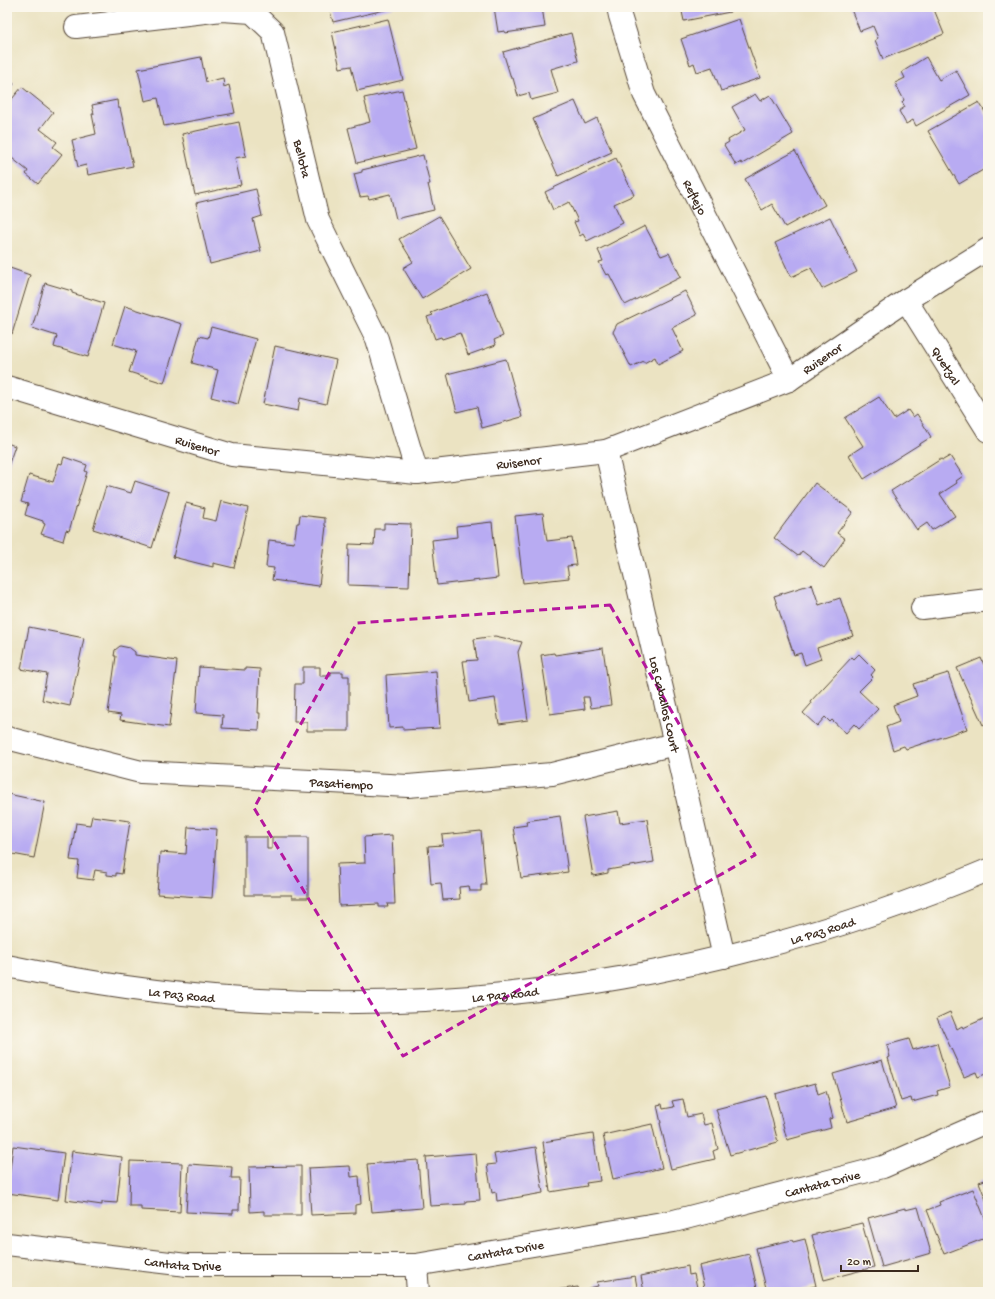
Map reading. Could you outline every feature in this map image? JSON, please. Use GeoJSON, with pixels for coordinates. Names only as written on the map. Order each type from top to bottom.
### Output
{"type":"FeatureCollection","features":[{"type":"Feature","properties":{"kind":"street","name":"Reflejo"},"geometry":{"type":"LineString","coordinates":[[618,7],[644,94],[789,380]]}},
{"type":"Feature","properties":{"kind":"street","name":"Bellota"},"geometry":{"type":"LineString","coordinates":[[76,27],[222,10],[252,12],[273,32],[318,220],[377,339],[417,473]]}},
{"type":"Feature","properties":{"kind":"street","name":"Ruisenor"},"geometry":{"type":"LineString","coordinates":[[7,387],[232,455],[417,473],[606,451],[789,380],[906,300],[988,249]]}},
{"type":"Feature","properties":{"kind":"street","name":"Quetzal"},"geometry":{"type":"LineString","coordinates":[[906,300],[988,431]]}},
{"type":"Feature","properties":{"kind":"street","name":"Los Caballos Court"},"geometry":{"type":"LineString","coordinates":[[606,451],[724,957]]}},
{"type":"Feature","properties":{"kind":"street"},"geometry":{"type":"LineString","coordinates":[[922,608],[988,600]]}},
{"type":"Feature","properties":{"kind":"street","name":"Pasatiempo"},"geometry":{"type":"LineString","coordinates":[[7,738],[141,772],[408,786],[552,774],[675,744]]}},
{"type":"Feature","properties":{"kind":"street","name":"La Paz Road"},"geometry":{"type":"LineString","coordinates":[[7,966],[107,984],[203,996],[243,999],[349,1001],[466,997],[606,981],[724,957],[860,918],[933,893],[988,870]]}},
{"type":"Feature","properties":{"kind":"street","name":"Cantata Drive"},"geometry":{"type":"LineString","coordinates":[[7,1244],[187,1265],[416,1265],[674,1222],[883,1167],[988,1121]]}},
{"type":"Feature","properties":{"kind":"street"},"geometry":{"type":"LineString","coordinates":[[416,1265],[418,1292]]}},
{"type":"Feature","properties":{"kind":"highlighted area"},"geometry":{"type":"Polygon","coordinates":[[[610,605],[755,855],[403,1056],[254,808],[357,623],[610,605]]]}},
{"type":"Feature","properties":{"kind":"building"},"geometry":{"type":"Polygon","coordinates":[[[329,7],[393,7],[393,8],[333,22],[329,7]]]}},
{"type":"Feature","properties":{"kind":"building"},"geometry":{"type":"Polygon","coordinates":[[[494,7],[542,7],[545,27],[505,33],[505,31],[498,32],[494,7]]]}},
{"type":"Feature","properties":{"kind":"building"},"geometry":{"type":"Polygon","coordinates":[[[681,7],[729,7],[730,12],[684,21],[681,7]]]}},
{"type":"Feature","properties":{"kind":"building"},"geometry":{"type":"Polygon","coordinates":[[[850,7],[933,7],[944,34],[883,59],[875,40],[878,38],[873,26],[860,31],[850,7]]]}},
{"type":"Feature","properties":{"kind":"building"},"geometry":{"type":"Polygon","coordinates":[[[388,19],[403,80],[357,91],[351,66],[340,68],[332,32],[388,19]]]}},
{"type":"Feature","properties":{"kind":"building"},"geometry":{"type":"Polygon","coordinates":[[[739,19],[760,78],[721,91],[712,67],[697,72],[694,63],[690,65],[681,39],[739,19]]]}},
{"type":"Feature","properties":{"kind":"building"},"geometry":{"type":"Polygon","coordinates":[[[571,33],[578,61],[551,69],[558,93],[531,100],[529,93],[518,96],[503,52],[571,33]]]}},
{"type":"Feature","properties":{"kind":"building"},"geometry":{"type":"Polygon","coordinates":[[[201,57],[206,82],[223,78],[224,87],[229,85],[235,113],[164,126],[158,98],[145,101],[138,69],[201,57]]]}},
{"type":"Feature","properties":{"kind":"building"},"geometry":{"type":"Polygon","coordinates":[[[926,57],[939,80],[956,70],[970,95],[916,126],[913,120],[906,124],[899,111],[905,107],[902,102],[904,100],[895,83],[905,78],[902,72],[926,57]]]}},
{"type":"Feature","properties":{"kind":"building"},"geometry":{"type":"Polygon","coordinates":[[[7,77],[14,84],[7,91],[7,77]]]}},
{"type":"Feature","properties":{"kind":"building"},"geometry":{"type":"Polygon","coordinates":[[[22,87],[53,112],[40,129],[57,142],[53,147],[62,154],[38,184],[26,174],[28,171],[7,154],[7,105],[22,87]]]}},
{"type":"Feature","properties":{"kind":"building"},"geometry":{"type":"Polygon","coordinates":[[[402,90],[416,149],[357,163],[348,128],[370,122],[364,98],[402,90]]]}},
{"type":"Feature","properties":{"kind":"building"},"geometry":{"type":"Polygon","coordinates":[[[755,94],[760,101],[770,95],[793,134],[742,164],[741,162],[736,165],[724,145],[729,142],[728,140],[745,130],[732,107],[755,94]]]}},
{"type":"Feature","properties":{"kind":"building"},"geometry":{"type":"Polygon","coordinates":[[[117,100],[133,166],[88,175],[86,165],[78,167],[72,140],[96,134],[92,114],[94,114],[92,105],[117,100]]]}},
{"type":"Feature","properties":{"kind":"building"},"geometry":{"type":"Polygon","coordinates":[[[575,101],[585,124],[597,118],[612,152],[558,176],[533,119],[575,101]]]}},
{"type":"Feature","properties":{"kind":"building"},"geometry":{"type":"Polygon","coordinates":[[[979,102],[988,117],[988,139],[986,140],[988,143],[988,167],[959,184],[928,131],[979,102]]]}},
{"type":"Feature","properties":{"kind":"building"},"geometry":{"type":"Polygon","coordinates":[[[239,122],[246,156],[235,158],[241,185],[195,195],[182,134],[239,122]]]}},
{"type":"Feature","properties":{"kind":"building"},"geometry":{"type":"Polygon","coordinates":[[[795,151],[825,205],[785,227],[772,204],[762,210],[745,179],[795,151]]]}},
{"type":"Feature","properties":{"kind":"building"},"geometry":{"type":"Polygon","coordinates":[[[423,155],[434,210],[396,219],[390,194],[369,199],[368,196],[360,197],[354,174],[362,172],[362,170],[423,155]]]}},
{"type":"Feature","properties":{"kind":"building"},"geometry":{"type":"Polygon","coordinates":[[[616,158],[634,195],[614,204],[623,223],[587,241],[583,234],[580,236],[574,222],[578,221],[569,202],[553,210],[545,192],[616,158]]]}},
{"type":"Feature","properties":{"kind":"building"},"geometry":{"type":"Polygon","coordinates":[[[256,189],[262,216],[253,219],[261,251],[210,264],[196,203],[256,189]]]}},
{"type":"Feature","properties":{"kind":"building"},"geometry":{"type":"Polygon","coordinates":[[[439,216],[471,269],[422,299],[403,268],[413,262],[399,239],[439,216]]]}},
{"type":"Feature","properties":{"kind":"building"},"geometry":{"type":"Polygon","coordinates":[[[830,217],[857,272],[822,289],[811,268],[791,277],[775,243],[830,217]]]}},
{"type":"Feature","properties":{"kind":"building"},"geometry":{"type":"Polygon","coordinates":[[[645,226],[661,256],[669,253],[681,277],[625,305],[609,274],[606,275],[599,262],[603,261],[598,250],[645,226]]]}},
{"type":"Feature","properties":{"kind":"building"},"geometry":{"type":"Polygon","coordinates":[[[7,267],[30,275],[12,334],[7,333],[7,267]]]}},
{"type":"Feature","properties":{"kind":"building"},"geometry":{"type":"Polygon","coordinates":[[[45,283],[104,303],[88,357],[54,347],[57,336],[32,328],[45,283]]]}},
{"type":"Feature","properties":{"kind":"building"},"geometry":{"type":"Polygon","coordinates":[[[685,291],[697,315],[672,328],[683,351],[658,364],[655,357],[644,363],[644,361],[631,367],[613,332],[617,324],[685,291]]]}},
{"type":"Feature","properties":{"kind":"building"},"geometry":{"type":"Polygon","coordinates":[[[487,292],[503,336],[494,340],[496,345],[468,355],[460,333],[442,339],[441,337],[435,339],[427,317],[433,315],[431,313],[487,292]]]}},
{"type":"Feature","properties":{"kind":"building"},"geometry":{"type":"Polygon","coordinates":[[[125,306],[182,324],[164,383],[129,372],[136,351],[113,344],[125,306]]]}},
{"type":"Feature","properties":{"kind":"building"},"geometry":{"type":"Polygon","coordinates":[[[211,327],[256,339],[238,404],[211,397],[218,370],[192,363],[199,336],[208,338],[211,327]]]}},
{"type":"Feature","properties":{"kind":"building"},"geometry":{"type":"Polygon","coordinates":[[[275,346],[336,360],[326,404],[300,398],[298,411],[263,404],[275,346]]]}},
{"type":"Feature","properties":{"kind":"building"},"geometry":{"type":"Polygon","coordinates":[[[506,359],[522,417],[482,428],[477,407],[457,412],[447,374],[506,359]]]}},
{"type":"Feature","properties":{"kind":"building"},"geometry":{"type":"Polygon","coordinates":[[[879,397],[894,419],[908,410],[913,417],[917,414],[931,437],[864,479],[849,455],[863,446],[845,418],[879,397]]]}},
{"type":"Feature","properties":{"kind":"building"},"geometry":{"type":"Polygon","coordinates":[[[7,443],[15,446],[7,469],[7,443]]]}},
{"type":"Feature","properties":{"kind":"building"},"geometry":{"type":"Polygon","coordinates":[[[950,456],[963,476],[956,481],[957,483],[940,494],[955,516],[932,530],[927,523],[917,530],[891,491],[941,459],[943,460],[950,456]]]}},
{"type":"Feature","properties":{"kind":"building"},"geometry":{"type":"Polygon","coordinates":[[[64,457],[87,465],[85,471],[87,472],[69,531],[66,530],[63,541],[41,534],[45,524],[43,521],[25,515],[28,504],[21,502],[29,475],[53,482],[59,463],[62,464],[64,457]]]}},
{"type":"Feature","properties":{"kind":"building"},"geometry":{"type":"Polygon","coordinates":[[[135,481],[169,492],[152,548],[93,529],[106,486],[131,493],[135,481]]]}},
{"type":"Feature","properties":{"kind":"building"},"geometry":{"type":"Polygon","coordinates":[[[815,483],[853,512],[837,533],[845,539],[824,568],[802,551],[798,556],[774,538],[815,483]]]}},
{"type":"Feature","properties":{"kind":"building"},"geometry":{"type":"Polygon","coordinates":[[[221,501],[248,508],[234,568],[213,563],[213,567],[173,557],[186,503],[205,508],[203,518],[216,521],[221,501]]]}},
{"type":"Feature","properties":{"kind":"building"},"geometry":{"type":"Polygon","coordinates":[[[543,513],[547,541],[572,538],[576,565],[567,566],[569,578],[523,583],[515,516],[543,513]]]}},
{"type":"Feature","properties":{"kind":"building"},"geometry":{"type":"Polygon","coordinates":[[[300,515],[325,518],[326,526],[319,586],[272,580],[274,568],[266,567],[269,540],[294,543],[297,523],[299,523],[300,515]]]}},
{"type":"Feature","properties":{"kind":"building"},"geometry":{"type":"Polygon","coordinates":[[[492,522],[498,578],[437,585],[432,540],[457,537],[456,526],[492,522]]]}},
{"type":"Feature","properties":{"kind":"building"},"geometry":{"type":"Polygon","coordinates":[[[384,523],[411,524],[409,587],[348,585],[349,544],[374,545],[375,529],[384,529],[384,523]]]}},
{"type":"Feature","properties":{"kind":"building"},"geometry":{"type":"Polygon","coordinates":[[[812,584],[819,605],[840,598],[853,636],[817,648],[821,659],[805,665],[801,653],[794,655],[774,596],[812,584]]]}},
{"type":"Feature","properties":{"kind":"building"},"geometry":{"type":"Polygon","coordinates":[[[29,627],[84,638],[70,706],[42,700],[47,674],[21,669],[29,627]]]}},
{"type":"Feature","properties":{"kind":"building"},"geometry":{"type":"Polygon","coordinates":[[[495,636],[522,642],[518,652],[528,720],[499,724],[495,698],[469,702],[463,661],[477,660],[474,639],[495,636]]]}},
{"type":"Feature","properties":{"kind":"building"},"geometry":{"type":"Polygon","coordinates":[[[120,646],[130,648],[135,652],[135,655],[177,661],[169,727],[120,720],[121,715],[108,713],[116,656],[114,656],[115,650],[120,646]]]}},
{"type":"Feature","properties":{"kind":"building"},"geometry":{"type":"Polygon","coordinates":[[[603,648],[611,705],[591,708],[589,697],[583,697],[585,709],[550,714],[541,655],[554,653],[555,655],[603,648]]]}},
{"type":"Feature","properties":{"kind":"building"},"geometry":{"type":"Polygon","coordinates":[[[859,654],[875,670],[871,675],[873,677],[859,691],[878,709],[859,729],[854,724],[846,733],[832,720],[830,722],[825,717],[817,726],[803,713],[811,704],[810,702],[852,657],[854,659],[859,654]]]}},
{"type":"Feature","properties":{"kind":"building"},"geometry":{"type":"Polygon","coordinates":[[[981,658],[984,665],[988,663],[988,726],[986,723],[983,725],[957,668],[981,658]]]}},
{"type":"Feature","properties":{"kind":"building"},"geometry":{"type":"Polygon","coordinates":[[[199,667],[245,670],[245,668],[260,669],[258,713],[260,713],[259,730],[222,728],[223,715],[196,713],[199,667]]]}},
{"type":"Feature","properties":{"kind":"building"},"geometry":{"type":"Polygon","coordinates":[[[303,667],[320,667],[320,676],[331,676],[331,672],[343,672],[343,676],[349,676],[349,731],[307,731],[307,722],[294,722],[295,684],[303,684],[303,667]]]}},
{"type":"Feature","properties":{"kind":"building"},"geometry":{"type":"Polygon","coordinates":[[[436,671],[440,728],[403,730],[403,727],[389,728],[386,675],[436,671]]]}},
{"type":"Feature","properties":{"kind":"building"},"geometry":{"type":"Polygon","coordinates":[[[948,673],[967,729],[906,749],[904,746],[893,750],[886,727],[899,722],[893,705],[917,696],[913,684],[948,673]]]}},
{"type":"Feature","properties":{"kind":"building"},"geometry":{"type":"Polygon","coordinates":[[[8,794],[45,802],[34,858],[7,853],[8,794]]]}},
{"type":"Feature","properties":{"kind":"building"},"geometry":{"type":"Polygon","coordinates":[[[618,811],[620,823],[647,819],[654,862],[608,870],[608,873],[593,876],[583,817],[618,811]]]}},
{"type":"Feature","properties":{"kind":"building"},"geometry":{"type":"Polygon","coordinates":[[[92,816],[130,821],[122,874],[116,873],[116,876],[107,875],[107,872],[95,870],[93,880],[77,878],[79,861],[70,860],[76,823],[90,825],[92,816]]]}},
{"type":"Feature","properties":{"kind":"building"},"geometry":{"type":"Polygon","coordinates":[[[560,816],[568,872],[521,878],[513,827],[527,825],[526,821],[560,816]]]}},
{"type":"Feature","properties":{"kind":"building"},"geometry":{"type":"Polygon","coordinates":[[[188,827],[217,829],[212,898],[157,894],[160,852],[186,854],[188,827]]]}},
{"type":"Feature","properties":{"kind":"building"},"geometry":{"type":"Polygon","coordinates":[[[481,831],[486,885],[481,885],[481,891],[470,891],[469,886],[459,887],[460,899],[443,900],[441,883],[431,884],[428,846],[443,845],[442,835],[481,831]]]}},
{"type":"Feature","properties":{"kind":"building"},"geometry":{"type":"Polygon","coordinates":[[[392,835],[395,904],[387,904],[388,907],[379,907],[379,904],[339,906],[337,864],[365,863],[364,837],[392,835]]]}},
{"type":"Feature","properties":{"kind":"building"},"geometry":{"type":"Polygon","coordinates":[[[245,837],[267,837],[267,849],[272,849],[272,837],[308,837],[308,898],[292,898],[292,895],[245,895],[245,837]]]}},
{"type":"Feature","properties":{"kind":"building"},"geometry":{"type":"Polygon","coordinates":[[[950,1012],[957,1029],[962,1026],[963,1028],[988,1017],[988,1073],[978,1077],[976,1072],[964,1077],[937,1018],[950,1012]]]}},
{"type":"Feature","properties":{"kind":"building"},"geometry":{"type":"Polygon","coordinates":[[[909,1039],[913,1050],[937,1043],[950,1087],[937,1091],[938,1095],[912,1102],[911,1098],[901,1101],[888,1058],[890,1057],[887,1045],[909,1039]]]}},
{"type":"Feature","properties":{"kind":"building"},"geometry":{"type":"Polygon","coordinates":[[[882,1060],[896,1108],[847,1122],[833,1074],[882,1060]]]}},
{"type":"Feature","properties":{"kind":"building"},"geometry":{"type":"Polygon","coordinates":[[[815,1083],[818,1094],[826,1091],[833,1118],[829,1119],[831,1128],[787,1140],[775,1094],[815,1083]]]}},
{"type":"Feature","properties":{"kind":"building"},"geometry":{"type":"Polygon","coordinates":[[[766,1096],[778,1142],[730,1155],[716,1109],[766,1096]]]}},
{"type":"Feature","properties":{"kind":"building"},"geometry":{"type":"Polygon","coordinates":[[[683,1099],[687,1117],[701,1114],[704,1125],[712,1123],[718,1149],[713,1151],[715,1159],[671,1169],[657,1105],[662,1104],[663,1109],[674,1107],[672,1101],[683,1099]]]}},
{"type":"Feature","properties":{"kind":"building"},"geometry":{"type":"Polygon","coordinates":[[[652,1124],[662,1168],[613,1179],[603,1135],[652,1124]]]}},
{"type":"Feature","properties":{"kind":"building"},"geometry":{"type":"Polygon","coordinates":[[[593,1134],[600,1181],[586,1183],[587,1186],[550,1192],[543,1142],[593,1134]]]}},
{"type":"Feature","properties":{"kind":"building"},"geometry":{"type":"Polygon","coordinates":[[[13,1146],[64,1153],[58,1200],[7,1193],[13,1146]]]}},
{"type":"Feature","properties":{"kind":"building"},"geometry":{"type":"Polygon","coordinates":[[[536,1147],[543,1193],[497,1201],[496,1192],[492,1193],[487,1165],[496,1164],[494,1154],[536,1147]]]}},
{"type":"Feature","properties":{"kind":"building"},"geometry":{"type":"Polygon","coordinates":[[[72,1151],[122,1157],[117,1203],[102,1202],[102,1205],[66,1200],[72,1151]]]}},
{"type":"Feature","properties":{"kind":"building"},"geometry":{"type":"Polygon","coordinates":[[[476,1153],[480,1200],[466,1201],[466,1204],[430,1206],[426,1157],[476,1153]]]}},
{"type":"Feature","properties":{"kind":"building"},"geometry":{"type":"Polygon","coordinates":[[[418,1160],[422,1208],[372,1212],[367,1164],[418,1160]]]}},
{"type":"Feature","properties":{"kind":"building"},"geometry":{"type":"Polygon","coordinates":[[[130,1161],[182,1163],[180,1212],[141,1210],[141,1206],[129,1206],[130,1161]]]}},
{"type":"Feature","properties":{"kind":"building"},"geometry":{"type":"Polygon","coordinates":[[[189,1164],[232,1167],[231,1178],[240,1178],[239,1210],[233,1210],[233,1214],[186,1212],[189,1164]]]}},
{"type":"Feature","properties":{"kind":"building"},"geometry":{"type":"Polygon","coordinates":[[[301,1166],[301,1215],[264,1215],[264,1211],[250,1212],[249,1167],[301,1166]]]}},
{"type":"Feature","properties":{"kind":"building"},"geometry":{"type":"Polygon","coordinates":[[[350,1166],[351,1177],[359,1176],[361,1204],[355,1205],[355,1213],[311,1215],[308,1168],[350,1166]]]}},
{"type":"Feature","properties":{"kind":"building"},"geometry":{"type":"Polygon","coordinates":[[[988,1179],[988,1205],[979,1182],[988,1179]]]}},
{"type":"Feature","properties":{"kind":"building"},"geometry":{"type":"Polygon","coordinates":[[[973,1189],[988,1226],[988,1237],[944,1254],[927,1210],[940,1205],[939,1202],[973,1189]]]}},
{"type":"Feature","properties":{"kind":"building"},"geometry":{"type":"Polygon","coordinates":[[[918,1207],[931,1253],[882,1267],[868,1218],[905,1208],[905,1210],[918,1207]]]}},
{"type":"Feature","properties":{"kind":"building"},"geometry":{"type":"Polygon","coordinates":[[[862,1223],[874,1267],[824,1280],[812,1235],[862,1223]]]}},
{"type":"Feature","properties":{"kind":"building"},"geometry":{"type":"Polygon","coordinates":[[[805,1239],[816,1286],[791,1292],[767,1292],[756,1248],[792,1240],[793,1242],[805,1239]]]}},
{"type":"Feature","properties":{"kind":"building"},"geometry":{"type":"Polygon","coordinates":[[[749,1254],[758,1292],[705,1292],[699,1266],[749,1254]]]}},
{"type":"Feature","properties":{"kind":"building"},"geometry":{"type":"Polygon","coordinates":[[[688,1266],[689,1275],[694,1274],[698,1292],[644,1292],[641,1276],[688,1266]]]}},
{"type":"Feature","properties":{"kind":"building"},"geometry":{"type":"Polygon","coordinates":[[[635,1276],[638,1292],[585,1292],[585,1289],[598,1286],[597,1282],[635,1276]]]}},
{"type":"Feature","properties":{"kind":"building"},"geometry":{"type":"Polygon","coordinates":[[[578,1287],[579,1292],[547,1292],[547,1291],[578,1287]]]}}]}
